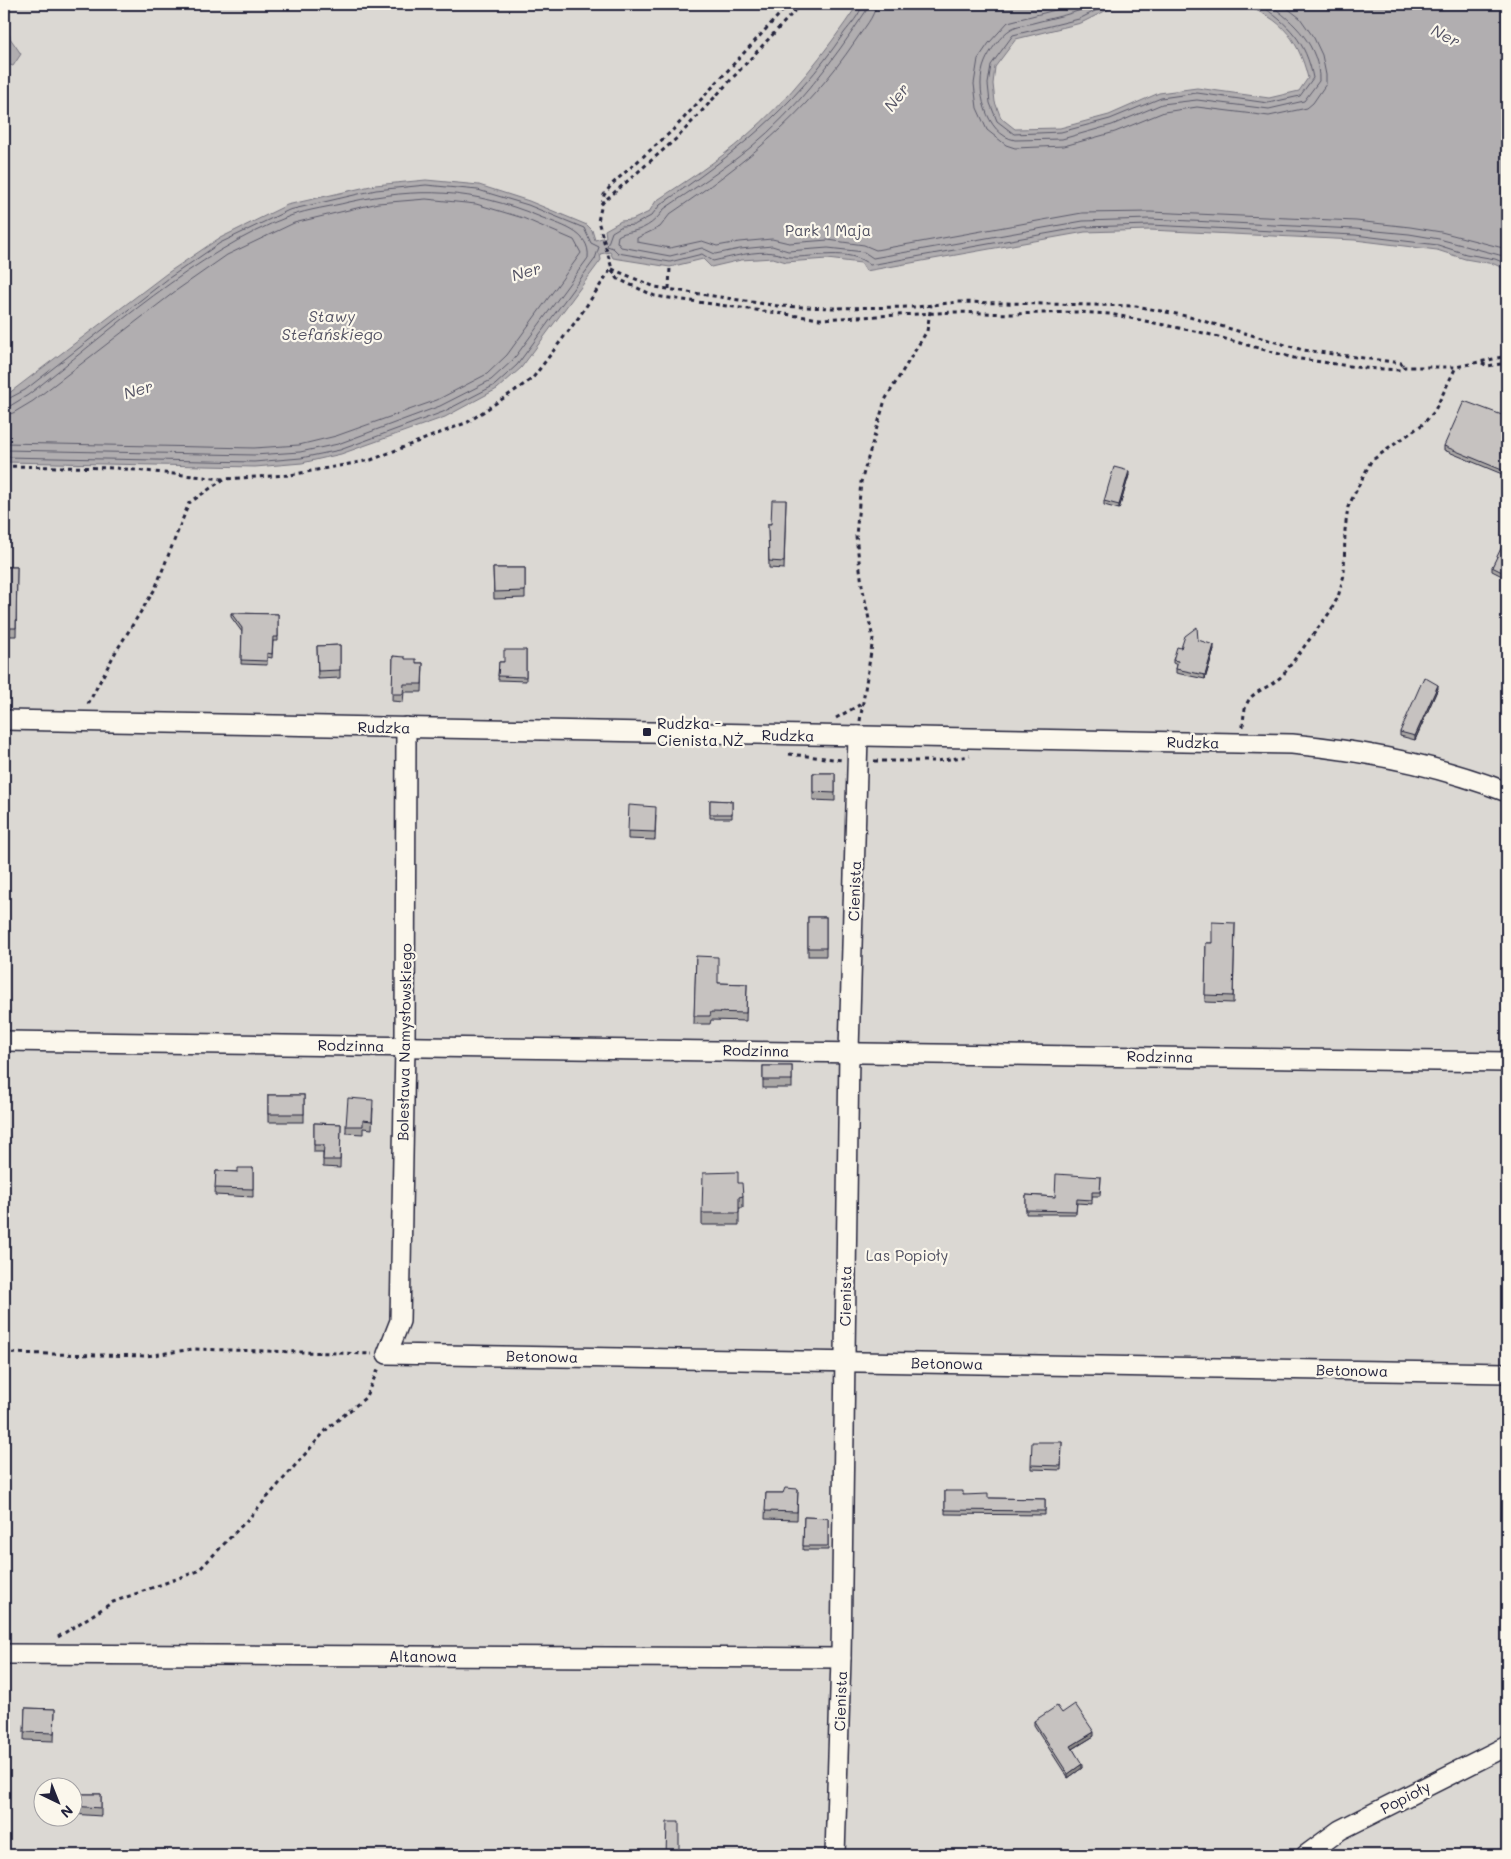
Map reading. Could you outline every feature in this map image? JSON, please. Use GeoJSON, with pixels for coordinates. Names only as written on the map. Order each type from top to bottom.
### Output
{"type":"FeatureCollection","features":[{"type":"Feature","properties":{"kind":"street","name":"Rudzka"},"geometry":{"type":"LineString","coordinates":[[4,720],[1242,743],[1310,746],[1379,755],[1445,771],[1507,792]]}},
{"type":"Feature","properties":{"kind":"street","name":"Bolesława Namysłowskiego"},"geometry":{"type":"LineString","coordinates":[[387,1354],[400,1321],[405,1046],[406,727]]}},
{"type":"Feature","properties":{"kind":"street","name":"Cienista"},"geometry":{"type":"LineString","coordinates":[[835,1855],[842,1658],[849,1051],[858,736]]}},
{"type":"Feature","properties":{"kind":"street","name":"Rodzinna"},"geometry":{"type":"LineString","coordinates":[[4,1040],[1507,1062]]}},
{"type":"Feature","properties":{"kind":"street","name":"Betonowa"},"geometry":{"type":"LineString","coordinates":[[387,1354],[1507,1373]]}},
{"type":"Feature","properties":{"kind":"street","name":"Altanowa"},"geometry":{"type":"LineString","coordinates":[[4,1654],[842,1658]]}},
{"type":"Feature","properties":{"kind":"street","name":"Popioły"},"geometry":{"type":"LineString","coordinates":[[1306,1855],[1340,1830],[1507,1746]]}},
{"type":"Feature","properties":{"kind":"path"},"geometry":{"type":"LineString","coordinates":[[790,4],[672,131],[612,184],[601,205],[598,221],[612,269],[618,279],[646,294],[665,298],[820,320],[930,314],[1035,315],[1076,312],[1110,314],[1195,331],[1294,358],[1363,368],[1401,370],[1404,367],[1456,367],[1482,363],[1486,359],[1507,356]]}},
{"type":"Feature","properties":{"kind":"path"},"geometry":{"type":"LineString","coordinates":[[601,205],[677,138],[801,4]]}},
{"type":"Feature","properties":{"kind":"path"},"geometry":{"type":"LineString","coordinates":[[669,289],[670,267]]}},
{"type":"Feature","properties":{"kind":"path"},"geometry":{"type":"LineString","coordinates":[[612,269],[644,284],[798,307],[931,305],[958,302],[1057,302],[1136,306],[1178,313],[1303,350],[1401,363],[1404,367]]}},
{"type":"Feature","properties":{"kind":"path"},"geometry":{"type":"LineString","coordinates":[[4,466],[115,468],[224,479],[290,475],[371,460],[468,422],[532,379],[579,317],[612,269]]}},
{"type":"Feature","properties":{"kind":"path"},"geometry":{"type":"LineString","coordinates":[[858,736],[873,639],[862,585],[856,536],[861,482],[885,400],[927,331],[931,305]]}},
{"type":"Feature","properties":{"kind":"path"},"geometry":{"type":"LineString","coordinates":[[1482,363],[1487,366],[1507,363]]}},
{"type":"Feature","properties":{"kind":"path"},"geometry":{"type":"LineString","coordinates":[[1242,743],[1243,716],[1248,700],[1253,694],[1274,684],[1283,675],[1330,612],[1338,597],[1344,575],[1344,530],[1348,507],[1371,461],[1423,424],[1434,412],[1456,367]]}},
{"type":"Feature","properties":{"kind":"path"},"geometry":{"type":"LineString","coordinates":[[79,722],[115,653],[155,589],[189,503],[224,479]]}},
{"type":"Feature","properties":{"kind":"path"},"geometry":{"type":"LineString","coordinates":[[836,718],[863,703]]}},
{"type":"Feature","properties":{"kind":"path"},"geometry":{"type":"LineString","coordinates":[[782,753],[858,761],[936,761],[978,756]]}},
{"type":"Feature","properties":{"kind":"path"},"geometry":{"type":"LineString","coordinates":[[4,1353],[147,1356],[193,1349],[387,1354],[365,1398],[328,1428],[250,1517],[198,1571],[113,1602],[55,1639]]}},
{"type":"Feature","properties":{"kind":"green space","name":"Las Popioły"},"geometry":{"type":"Polygon","coordinates":[[[4,4],[1507,4],[1507,1855],[4,1855],[4,4]]]}},
{"type":"Feature","properties":{"kind":"water","name":"Stawy Stefańskiego"},"geometry":{"type":"Polygon","coordinates":[[[858,4],[1119,4],[1081,23],[1016,39],[995,67],[993,84],[995,102],[1001,118],[1015,129],[1060,128],[1109,115],[1159,93],[1197,88],[1269,98],[1299,91],[1308,78],[1304,63],[1292,39],[1274,20],[1263,13],[1235,4],[1507,4],[1507,270],[1494,264],[1465,259],[1437,250],[1355,240],[1150,230],[1085,232],[866,271],[861,263],[827,259],[786,262],[773,258],[741,260],[711,267],[703,259],[670,267],[613,258],[610,252],[600,254],[601,260],[521,368],[497,389],[445,417],[341,454],[302,463],[255,467],[4,462],[4,397],[166,274],[218,239],[287,205],[375,185],[426,180],[479,185],[529,201],[587,225],[592,230],[595,240],[606,237],[605,230],[621,221],[632,220],[649,212],[656,201],[702,170],[745,137],[792,91],[833,40],[858,4]]]}},
{"type":"Feature","properties":{"kind":"water"},"geometry":{"type":"Polygon","coordinates":[[[4,18],[8,21],[10,38],[21,54],[13,66],[4,63],[4,18]]]}},
{"type":"Feature","properties":{"kind":"building"},"geometry":{"type":"Polygon","coordinates":[[[1464,401],[1507,418],[1507,471],[1444,446],[1464,401]]]}},
{"type":"Feature","properties":{"kind":"building"},"geometry":{"type":"Polygon","coordinates":[[[1114,467],[1129,471],[1119,505],[1104,501],[1114,467]]]}},
{"type":"Feature","properties":{"kind":"building"},"geometry":{"type":"Polygon","coordinates":[[[772,500],[786,500],[784,562],[769,561],[768,524],[771,524],[772,500]]]}},
{"type":"Feature","properties":{"kind":"building"},"geometry":{"type":"Polygon","coordinates":[[[1506,538],[1507,572],[1506,574],[1492,567],[1506,538]]]}},
{"type":"Feature","properties":{"kind":"building"},"geometry":{"type":"Polygon","coordinates":[[[4,567],[17,567],[16,628],[4,628],[4,567]]]}},
{"type":"Feature","properties":{"kind":"building"},"geometry":{"type":"Polygon","coordinates":[[[493,568],[525,568],[525,591],[494,592],[493,568]]]}},
{"type":"Feature","properties":{"kind":"building"},"geometry":{"type":"Polygon","coordinates":[[[231,613],[278,614],[278,637],[273,637],[272,654],[267,653],[267,661],[241,660],[242,628],[231,613]]]}},
{"type":"Feature","properties":{"kind":"building"},"geometry":{"type":"Polygon","coordinates":[[[1197,627],[1198,640],[1214,645],[1205,675],[1176,669],[1178,661],[1173,660],[1177,647],[1181,648],[1185,636],[1197,627]]]}},
{"type":"Feature","properties":{"kind":"building"},"geometry":{"type":"Polygon","coordinates":[[[340,645],[340,670],[318,671],[317,646],[340,645]]]}},
{"type":"Feature","properties":{"kind":"building"},"geometry":{"type":"Polygon","coordinates":[[[504,650],[526,650],[526,677],[498,676],[499,662],[504,662],[504,650]]]}},
{"type":"Feature","properties":{"kind":"building"},"geometry":{"type":"Polygon","coordinates":[[[393,656],[416,659],[416,663],[423,663],[422,684],[404,684],[403,694],[392,694],[393,656]]]}},
{"type":"Feature","properties":{"kind":"building"},"geometry":{"type":"Polygon","coordinates":[[[1424,677],[1438,685],[1415,736],[1400,732],[1424,677]]]}},
{"type":"Feature","properties":{"kind":"building"},"geometry":{"type":"Polygon","coordinates":[[[813,773],[835,773],[835,793],[813,792],[813,773]]]}},
{"type":"Feature","properties":{"kind":"building"},"geometry":{"type":"Polygon","coordinates":[[[710,800],[732,801],[732,814],[710,814],[710,800]]]}},
{"type":"Feature","properties":{"kind":"building"},"geometry":{"type":"Polygon","coordinates":[[[629,805],[656,807],[655,832],[628,831],[629,805]]]}},
{"type":"Feature","properties":{"kind":"building"},"geometry":{"type":"Polygon","coordinates":[[[808,917],[826,917],[826,948],[808,948],[808,917]]]}},
{"type":"Feature","properties":{"kind":"building"},"geometry":{"type":"Polygon","coordinates":[[[1212,922],[1235,923],[1233,996],[1205,995],[1206,943],[1212,943],[1212,922]]]}},
{"type":"Feature","properties":{"kind":"building"},"geometry":{"type":"Polygon","coordinates":[[[696,956],[718,957],[718,983],[747,984],[746,1013],[711,1012],[710,1016],[694,1016],[696,956]]]}},
{"type":"Feature","properties":{"kind":"building"},"geometry":{"type":"Polygon","coordinates":[[[763,1066],[792,1066],[792,1080],[763,1080],[763,1066]]]}},
{"type":"Feature","properties":{"kind":"building"},"geometry":{"type":"Polygon","coordinates":[[[268,1095],[304,1095],[304,1114],[268,1114],[268,1095]]]}},
{"type":"Feature","properties":{"kind":"building"},"geometry":{"type":"Polygon","coordinates":[[[348,1098],[373,1100],[372,1121],[363,1120],[363,1126],[346,1126],[348,1098]]]}},
{"type":"Feature","properties":{"kind":"building"},"geometry":{"type":"Polygon","coordinates":[[[314,1123],[341,1124],[340,1160],[323,1160],[324,1145],[314,1145],[314,1123]]]}},
{"type":"Feature","properties":{"kind":"building"},"geometry":{"type":"Polygon","coordinates":[[[238,1168],[253,1168],[253,1189],[215,1188],[216,1171],[238,1172],[238,1168]]]}},
{"type":"Feature","properties":{"kind":"building"},"geometry":{"type":"Polygon","coordinates":[[[738,1172],[738,1183],[742,1183],[743,1196],[739,1197],[739,1213],[702,1213],[703,1173],[738,1172]]]}},
{"type":"Feature","properties":{"kind":"building"},"geometry":{"type":"Polygon","coordinates":[[[1056,1174],[1101,1177],[1100,1192],[1092,1192],[1092,1200],[1077,1199],[1076,1211],[1026,1210],[1026,1195],[1055,1197],[1056,1174]]]}},
{"type":"Feature","properties":{"kind":"building"},"geometry":{"type":"Polygon","coordinates":[[[1032,1442],[1062,1442],[1061,1466],[1031,1465],[1032,1442]]]}},
{"type":"Feature","properties":{"kind":"building"},"geometry":{"type":"Polygon","coordinates":[[[785,1488],[798,1489],[797,1512],[765,1511],[766,1493],[783,1493],[785,1488]]]}},
{"type":"Feature","properties":{"kind":"building"},"geometry":{"type":"Polygon","coordinates":[[[945,1491],[963,1491],[963,1495],[988,1494],[988,1498],[1045,1499],[1045,1511],[945,1510],[945,1491]]]}},
{"type":"Feature","properties":{"kind":"building"},"geometry":{"type":"Polygon","coordinates":[[[804,1517],[828,1518],[828,1546],[803,1546],[804,1517]]]}},
{"type":"Feature","properties":{"kind":"building"},"geometry":{"type":"Polygon","coordinates":[[[1075,1704],[1094,1732],[1071,1746],[1082,1764],[1068,1774],[1034,1721],[1057,1706],[1062,1713],[1075,1704]]]}},
{"type":"Feature","properties":{"kind":"building"},"geometry":{"type":"Polygon","coordinates":[[[25,1708],[55,1709],[54,1733],[24,1732],[25,1708]]]}},
{"type":"Feature","properties":{"kind":"building"},"geometry":{"type":"Polygon","coordinates":[[[82,1794],[101,1794],[101,1808],[82,1807],[82,1794]]]}},
{"type":"Feature","properties":{"kind":"building"},"geometry":{"type":"Polygon","coordinates":[[[667,1822],[679,1822],[679,1855],[666,1855],[667,1822]]]}},
{"type":"Feature","properties":{"kind":"place","name":"Rudzka - Cienista NŻ"},"geometry":{"type":"Point","coordinates":[647,732]}},
{"type":"Feature","properties":{"kind":"water label","name":"Ner"},"geometry":{"type":"Point","coordinates":[1446,35]}},
{"type":"Feature","properties":{"kind":"water label","name":"Ner"},"geometry":{"type":"Point","coordinates":[896,97]}},
{"type":"Feature","properties":{"kind":"water label","name":"Ner"},"geometry":{"type":"Point","coordinates":[526,271]}},
{"type":"Feature","properties":{"kind":"water label","name":"Ner"},"geometry":{"type":"Point","coordinates":[138,389]}},
{"type":"Feature","properties":{"kind":"park label","name":"Park 1 Maja"},"geometry":{"type":"Point","coordinates":[828,230]}}]}
